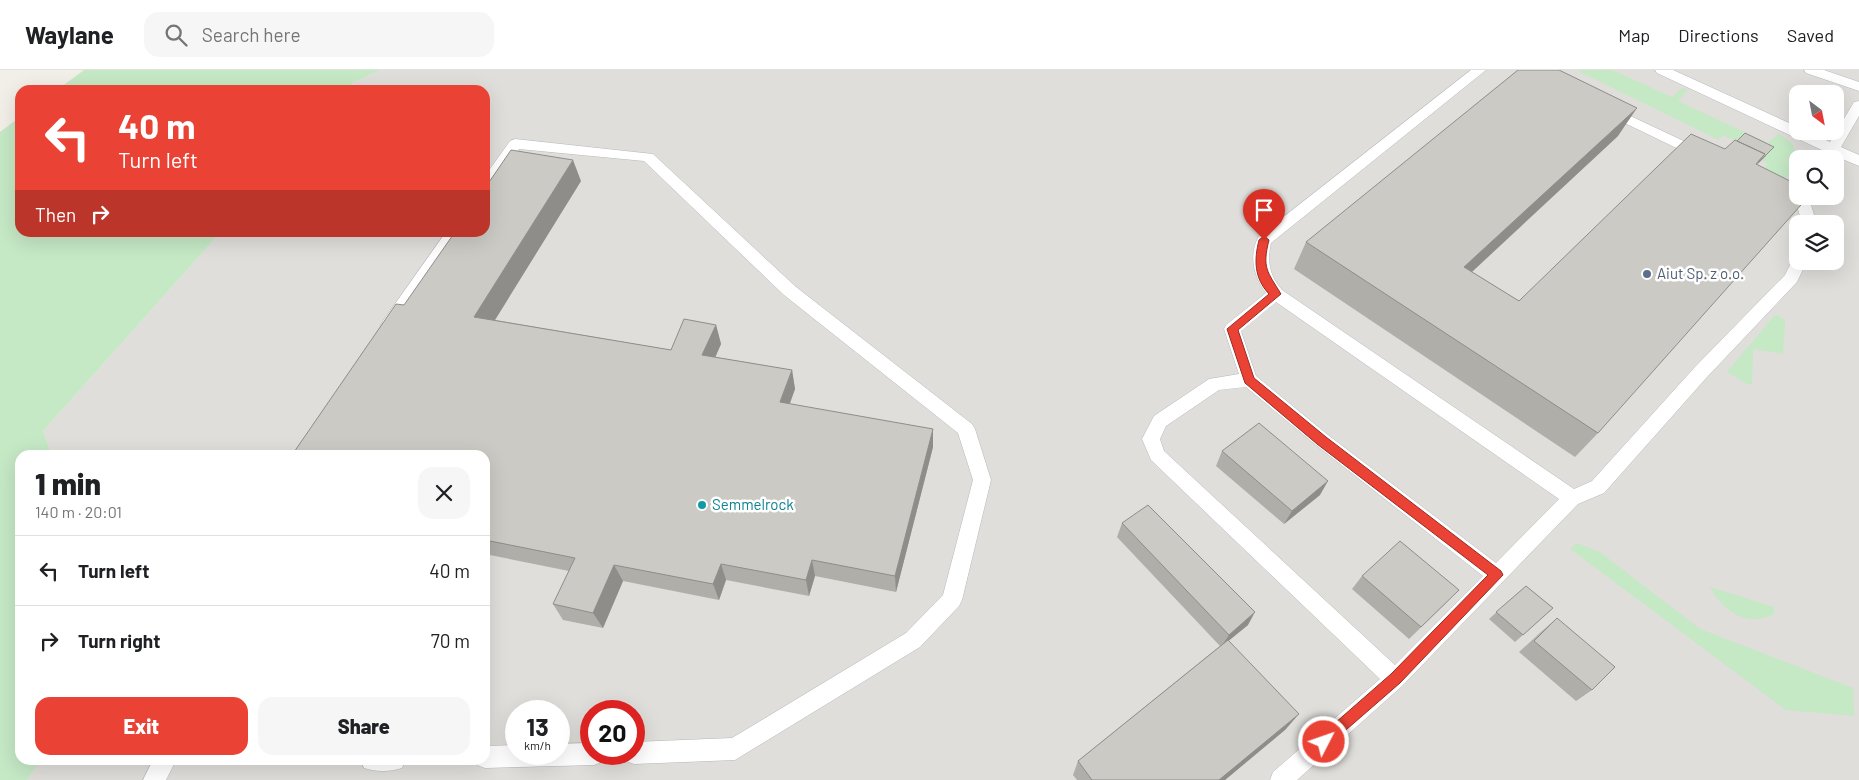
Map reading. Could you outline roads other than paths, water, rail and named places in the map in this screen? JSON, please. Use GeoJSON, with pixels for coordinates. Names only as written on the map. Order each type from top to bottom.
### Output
{"type":"FeatureCollection","features":[{"type":"Feature","properties":{"kind":"lane"},"geometry":{"type":"LineString","coordinates":[[1478,70],[1264,240],[1259,259],[1267,285],[1276,294],[1572,498]]}},
{"type":"Feature","properties":{"kind":"lane"},"geometry":{"type":"LineString","coordinates":[[1662,70],[1821,150]]}},
{"type":"Feature","properties":{"kind":"lane"},"geometry":{"type":"LineString","coordinates":[[1811,70],[1859,87]]}},
{"type":"Feature","properties":{"kind":"lane"},"geometry":{"type":"LineString","coordinates":[[1597,104],[1709,158]]}},
{"type":"Feature","properties":{"kind":"lane"},"geometry":{"type":"LineString","coordinates":[[1831,150],[1859,105]]}},
{"type":"Feature","properties":{"kind":"lane"},"geometry":{"type":"LineString","coordinates":[[490,180],[515,144],[648,157],[790,290],[966,429],[982,480],[952,600],[913,640],[735,749],[645,752]]}},
{"type":"Feature","properties":{"kind":"lane"},"geometry":{"type":"LineString","coordinates":[[1844,158],[1859,161]]}},
{"type":"Feature","properties":{"kind":"lane"},"geometry":{"type":"LineString","coordinates":[[382,336],[451,237]]}},
{"type":"Feature","properties":{"kind":"lane"},"geometry":{"type":"LineString","coordinates":[[1281,780],[1396,679],[1572,498],[1598,487],[1701,372],[1791,278],[1795,270]]}},
{"type":"Feature","properties":{"kind":"lane"},"geometry":{"type":"LineString","coordinates":[[1276,294],[1232,329],[1249,380],[1322,440],[1496,575]]}},
{"type":"Feature","properties":{"kind":"lane"},"geometry":{"type":"LineString","coordinates":[[1249,380],[1215,384],[1160,421],[1151,439],[1157,455],[1396,679]]}},
{"type":"Feature","properties":{"kind":"lane"},"geometry":{"type":"LineString","coordinates":[[490,757],[580,754]]}},
{"type":"Feature","properties":{"kind":"lane"},"geometry":{"type":"LineString","coordinates":[[154,780],[162,765]]}},
{"type":"Feature","properties":{"kind":"place","name":"Aiut Sp. z o.o."},"geometry":{"type":"Point","coordinates":[1647,274]}},
{"type":"Feature","properties":{"kind":"place","name":"Semmelrock"},"geometry":{"type":"Point","coordinates":[702,505]}}]}
